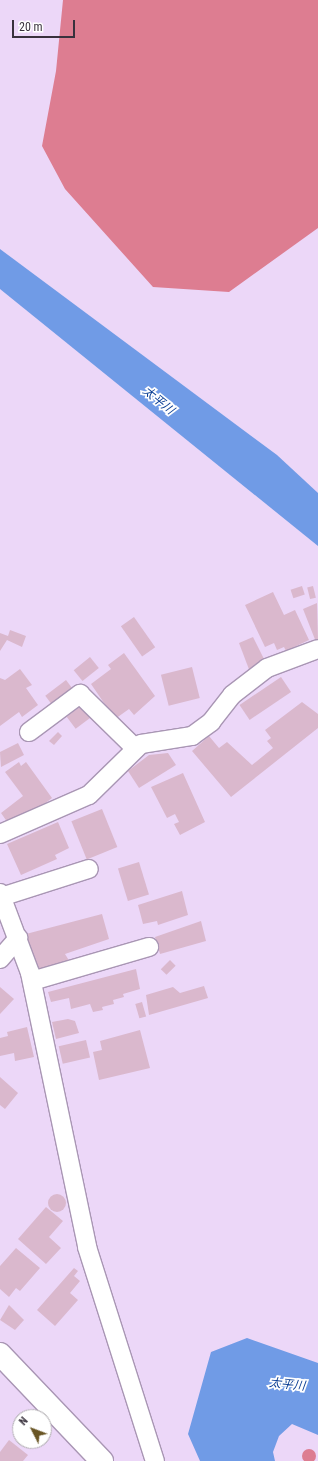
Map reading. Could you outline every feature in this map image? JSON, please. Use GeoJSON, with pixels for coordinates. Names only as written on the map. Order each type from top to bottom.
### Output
{"type":"FeatureCollection","features":[{"type":"Feature","properties":{"kind":"main road"},"geometry":{"type":"LineString","coordinates":[[0,1354],[102,1461]]}},
{"type":"Feature","properties":{"kind":"street"},"geometry":{"type":"LineString","coordinates":[[0,834],[89,794],[141,744],[192,736],[211,722],[232,695],[267,668],[318,649]]}},
{"type":"Feature","properties":{"kind":"street"},"geometry":{"type":"LineString","coordinates":[[29,732],[80,694],[136,749]]}},
{"type":"Feature","properties":{"kind":"street"},"geometry":{"type":"LineString","coordinates":[[89,869],[1,895],[18,938],[32,981],[86,1247],[155,1461]]}},
{"type":"Feature","properties":{"kind":"street"},"geometry":{"type":"LineString","coordinates":[[0,959],[18,938]]}},
{"type":"Feature","properties":{"kind":"street"},"geometry":{"type":"LineString","coordinates":[[32,981],[149,947]]}},
{"type":"Feature","properties":{"kind":"shaded area"},"geometry":{"type":"Polygon","coordinates":[[[63,0],[318,0],[318,228],[229,292],[153,287],[65,189],[42,146],[56,71],[63,0]]]}},
{"type":"Feature","properties":{"kind":"shaded area"},"geometry":{"type":"Polygon","coordinates":[[[306,1449],[312,1449],[316,1453],[316,1459],[312,1463],[306,1463],[302,1459],[302,1453],[306,1449]]]}},
{"type":"Feature","properties":{"kind":"water","name":"太平川"},"geometry":{"type":"Polygon","coordinates":[[[0,249],[277,455],[318,493],[318,546],[0,289],[0,249]]]}},
{"type":"Feature","properties":{"kind":"water","name":"太平川"},"geometry":{"type":"Polygon","coordinates":[[[247,1338],[318,1363],[318,1435],[292,1424],[279,1436],[273,1452],[275,1461],[200,1461],[188,1434],[211,1352],[247,1338]]]}},
{"type":"Feature","properties":{"kind":"building"},"geometry":{"type":"Polygon","coordinates":[[[302,586],[305,595],[293,598],[291,590],[302,586]]]}},
{"type":"Feature","properties":{"kind":"building"},"geometry":{"type":"Polygon","coordinates":[[[313,586],[316,598],[310,599],[307,587],[313,586]]]}},
{"type":"Feature","properties":{"kind":"building"},"geometry":{"type":"Polygon","coordinates":[[[273,592],[284,615],[295,610],[309,640],[286,651],[284,647],[277,650],[274,643],[265,647],[245,605],[273,592]]]}},
{"type":"Feature","properties":{"kind":"building"},"geometry":{"type":"Polygon","coordinates":[[[317,603],[318,641],[316,642],[303,609],[317,603]]]}},
{"type":"Feature","properties":{"kind":"building"},"geometry":{"type":"Polygon","coordinates":[[[134,617],[155,647],[142,656],[121,626],[134,617]]]}},
{"type":"Feature","properties":{"kind":"building"},"geometry":{"type":"Polygon","coordinates":[[[10,630],[26,636],[22,647],[7,640],[0,651],[0,633],[8,636],[10,630]]]}},
{"type":"Feature","properties":{"kind":"building"},"geometry":{"type":"Polygon","coordinates":[[[253,637],[267,665],[250,672],[239,643],[253,637]]]}},
{"type":"Feature","properties":{"kind":"building"},"geometry":{"type":"Polygon","coordinates":[[[124,653],[155,696],[134,715],[129,709],[115,719],[91,684],[111,669],[108,665],[124,653]]]}},
{"type":"Feature","properties":{"kind":"building"},"geometry":{"type":"Polygon","coordinates":[[[90,657],[99,668],[82,681],[74,670],[90,657]]]}},
{"type":"Feature","properties":{"kind":"building"},"geometry":{"type":"Polygon","coordinates":[[[192,667],[200,698],[169,706],[161,675],[192,667]]]}},
{"type":"Feature","properties":{"kind":"building"},"geometry":{"type":"Polygon","coordinates":[[[20,669],[32,685],[26,688],[38,705],[22,717],[19,712],[0,726],[0,678],[5,680],[20,669]]]}},
{"type":"Feature","properties":{"kind":"building"},"geometry":{"type":"Polygon","coordinates":[[[281,677],[291,692],[250,720],[240,705],[281,677]]]}},
{"type":"Feature","properties":{"kind":"building"},"geometry":{"type":"Polygon","coordinates":[[[66,680],[75,692],[54,708],[45,696],[66,680]]]}},
{"type":"Feature","properties":{"kind":"building"},"geometry":{"type":"Polygon","coordinates":[[[302,702],[318,714],[318,728],[231,797],[192,751],[209,736],[219,748],[227,742],[252,765],[273,748],[267,741],[271,738],[265,730],[302,702]]]}},
{"type":"Feature","properties":{"kind":"building"},"geometry":{"type":"Polygon","coordinates":[[[81,706],[90,718],[76,729],[67,717],[81,706]]]}},
{"type":"Feature","properties":{"kind":"building"},"geometry":{"type":"Polygon","coordinates":[[[58,732],[62,736],[54,745],[49,741],[58,732]]]}},
{"type":"Feature","properties":{"kind":"building"},"geometry":{"type":"Polygon","coordinates":[[[18,743],[24,755],[1,767],[0,752],[18,743]]]}},
{"type":"Feature","properties":{"kind":"building"},"geometry":{"type":"Polygon","coordinates":[[[168,753],[176,765],[139,788],[128,771],[149,755],[168,753]]]}},
{"type":"Feature","properties":{"kind":"building"},"geometry":{"type":"Polygon","coordinates":[[[19,762],[21,766],[26,762],[52,798],[34,812],[32,809],[8,823],[1,813],[23,796],[5,772],[19,762]]]}},
{"type":"Feature","properties":{"kind":"building"},"geometry":{"type":"Polygon","coordinates":[[[183,773],[205,822],[180,835],[174,824],[179,822],[175,814],[167,818],[151,787],[183,773]]]}},
{"type":"Feature","properties":{"kind":"building"},"geometry":{"type":"Polygon","coordinates":[[[102,809],[117,847],[87,859],[71,821],[102,809]]]}},
{"type":"Feature","properties":{"kind":"building"},"geometry":{"type":"Polygon","coordinates":[[[58,822],[69,848],[55,855],[57,859],[21,875],[7,844],[58,822]]]}},
{"type":"Feature","properties":{"kind":"building"},"geometry":{"type":"Polygon","coordinates":[[[139,862],[149,895],[128,901],[118,868],[139,862]]]}},
{"type":"Feature","properties":{"kind":"building"},"geometry":{"type":"Polygon","coordinates":[[[182,891],[188,915],[158,925],[157,921],[143,924],[138,905],[182,891]]]}},
{"type":"Feature","properties":{"kind":"building"},"geometry":{"type":"Polygon","coordinates":[[[102,914],[109,939],[65,954],[73,967],[39,974],[26,934],[102,914]]]}},
{"type":"Feature","properties":{"kind":"building"},"geometry":{"type":"Polygon","coordinates":[[[201,921],[206,941],[160,954],[155,937],[201,921]]]}},
{"type":"Feature","properties":{"kind":"building"},"geometry":{"type":"Polygon","coordinates":[[[170,960],[176,966],[166,975],[161,969],[170,960]]]}},
{"type":"Feature","properties":{"kind":"building"},"geometry":{"type":"Polygon","coordinates":[[[136,969],[140,989],[123,994],[124,997],[113,1000],[114,1004],[102,1007],[103,1010],[93,1012],[90,1004],[71,1009],[69,998],[51,1002],[48,992],[136,969]]]}},
{"type":"Feature","properties":{"kind":"building"},"geometry":{"type":"Polygon","coordinates":[[[204,986],[208,998],[149,1015],[146,995],[173,987],[180,993],[204,986]]]}},
{"type":"Feature","properties":{"kind":"building"},"geometry":{"type":"Polygon","coordinates":[[[0,987],[14,999],[0,1014],[0,987]]]}},
{"type":"Feature","properties":{"kind":"building"},"geometry":{"type":"Polygon","coordinates":[[[142,1002],[146,1016],[139,1018],[135,1004],[142,1002]]]}},
{"type":"Feature","properties":{"kind":"building"},"geometry":{"type":"Polygon","coordinates":[[[68,1019],[75,1021],[79,1033],[56,1039],[52,1022],[68,1019]]]}},
{"type":"Feature","properties":{"kind":"building"},"geometry":{"type":"Polygon","coordinates":[[[27,1027],[34,1057],[15,1061],[14,1053],[0,1056],[0,1038],[8,1036],[7,1032],[27,1027]]]}},
{"type":"Feature","properties":{"kind":"building"},"geometry":{"type":"Polygon","coordinates":[[[140,1030],[150,1068],[99,1080],[93,1052],[102,1050],[100,1041],[140,1030]]]}},
{"type":"Feature","properties":{"kind":"building"},"geometry":{"type":"Polygon","coordinates":[[[86,1040],[90,1058],[63,1064],[59,1046],[86,1040]]]}},
{"type":"Feature","properties":{"kind":"building"},"geometry":{"type":"Polygon","coordinates":[[[0,1077],[18,1093],[5,1109],[0,1105],[0,1077]]]}},
{"type":"Feature","properties":{"kind":"building"},"geometry":{"type":"Polygon","coordinates":[[[57,1194],[63,1197],[66,1203],[63,1209],[57,1212],[51,1209],[48,1203],[51,1197],[57,1194]]]}},
{"type":"Feature","properties":{"kind":"building"},"geometry":{"type":"Polygon","coordinates":[[[46,1207],[63,1221],[49,1237],[61,1248],[46,1264],[18,1239],[46,1207]]]}},
{"type":"Feature","properties":{"kind":"building"},"geometry":{"type":"Polygon","coordinates":[[[16,1248],[40,1268],[20,1291],[16,1288],[9,1297],[0,1289],[0,1266],[16,1248]]]}},
{"type":"Feature","properties":{"kind":"building"},"geometry":{"type":"Polygon","coordinates":[[[74,1268],[78,1271],[74,1276],[80,1281],[70,1293],[78,1300],[55,1326],[37,1310],[74,1268]]]}},
{"type":"Feature","properties":{"kind":"building"},"geometry":{"type":"Polygon","coordinates":[[[9,1305],[24,1320],[15,1330],[0,1320],[9,1305]]]}},
{"type":"Feature","properties":{"kind":"building"},"geometry":{"type":"Polygon","coordinates":[[[9,1440],[12,1442],[12,1449],[20,1449],[28,1455],[23,1461],[0,1461],[0,1452],[9,1440]]]}}]}
